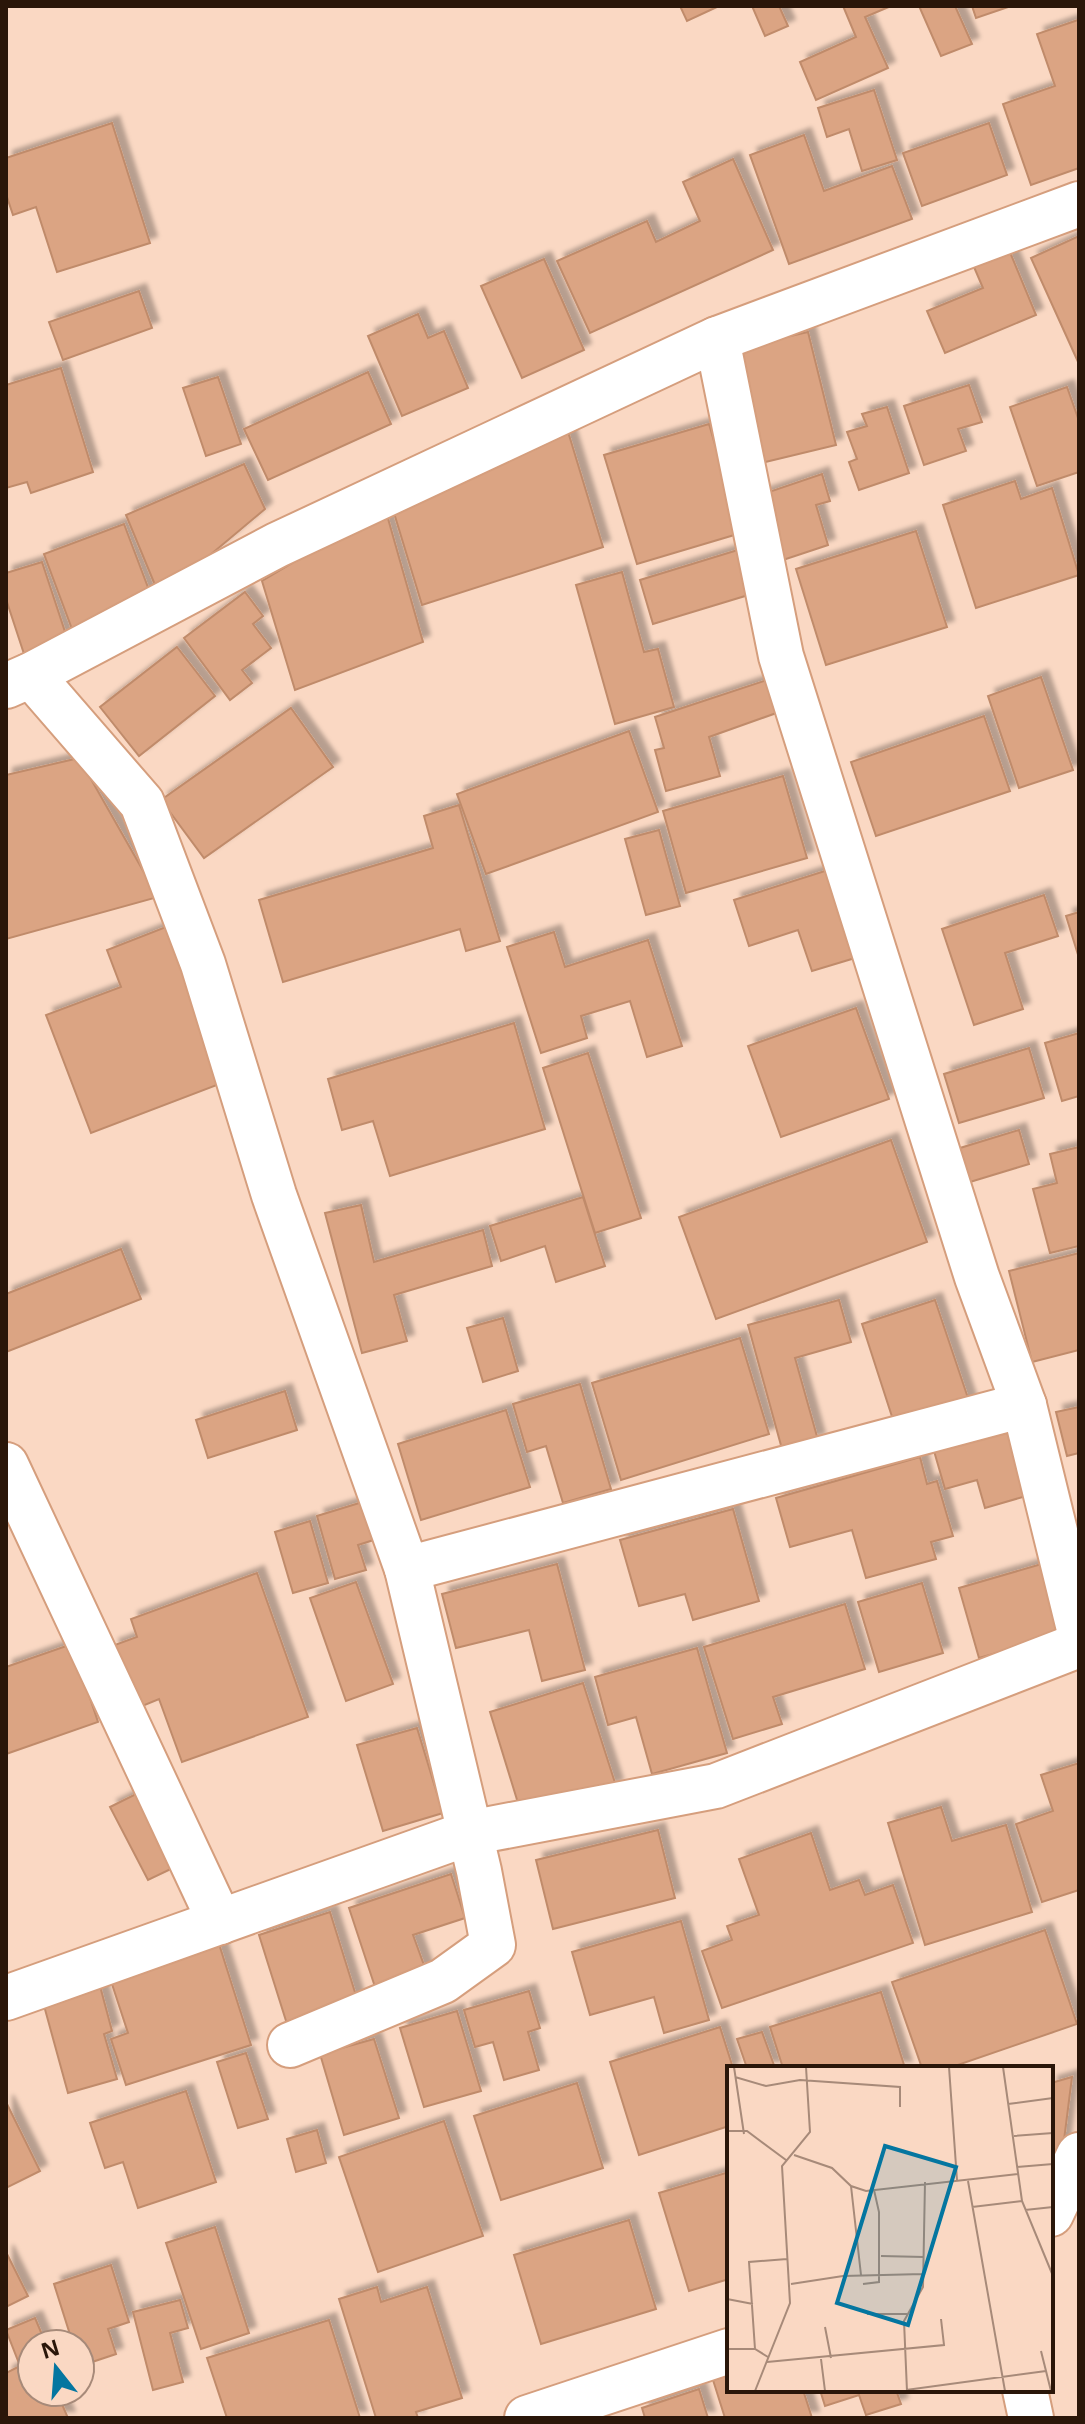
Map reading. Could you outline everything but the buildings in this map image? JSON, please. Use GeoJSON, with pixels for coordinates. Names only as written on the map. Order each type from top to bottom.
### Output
{"type":"FeatureCollection","features":[{"type":"Feature","properties":{"kind":"street"},"geometry":{"type":"LineString","coordinates":[[290,2045],[443,1981],[493,1945],[407,1569],[274,1195],[203,964],[142,803],[18,680],[277,545],[717,339],[1079,204]]}},
{"type":"Feature","properties":{"kind":"street"},"geometry":{"type":"LineString","coordinates":[[717,339],[781,656],[977,1277],[1024,1405],[1079,1629]]}},
{"type":"Feature","properties":{"kind":"street"},"geometry":{"type":"LineString","coordinates":[[407,1569],[1024,1405]]}},
{"type":"Feature","properties":{"kind":"street"},"geometry":{"type":"LineString","coordinates":[[6,1465],[220,1922]]}},
{"type":"Feature","properties":{"kind":"street"},"geometry":{"type":"LineString","coordinates":[[6,1998],[469,1833],[716,1786],[1079,1645]]}},
{"type":"Feature","properties":{"kind":"street"},"geometry":{"type":"LineString","coordinates":[[1053,2210],[1079,2155]]}},
{"type":"Feature","properties":{"kind":"street"},"geometry":{"type":"LineString","coordinates":[[527,2418],[727,2352]]}},
{"type":"Feature","properties":{"kind":"street"},"geometry":{"type":"LineString","coordinates":[[1025,2392],[1031,2418]]}}]}
